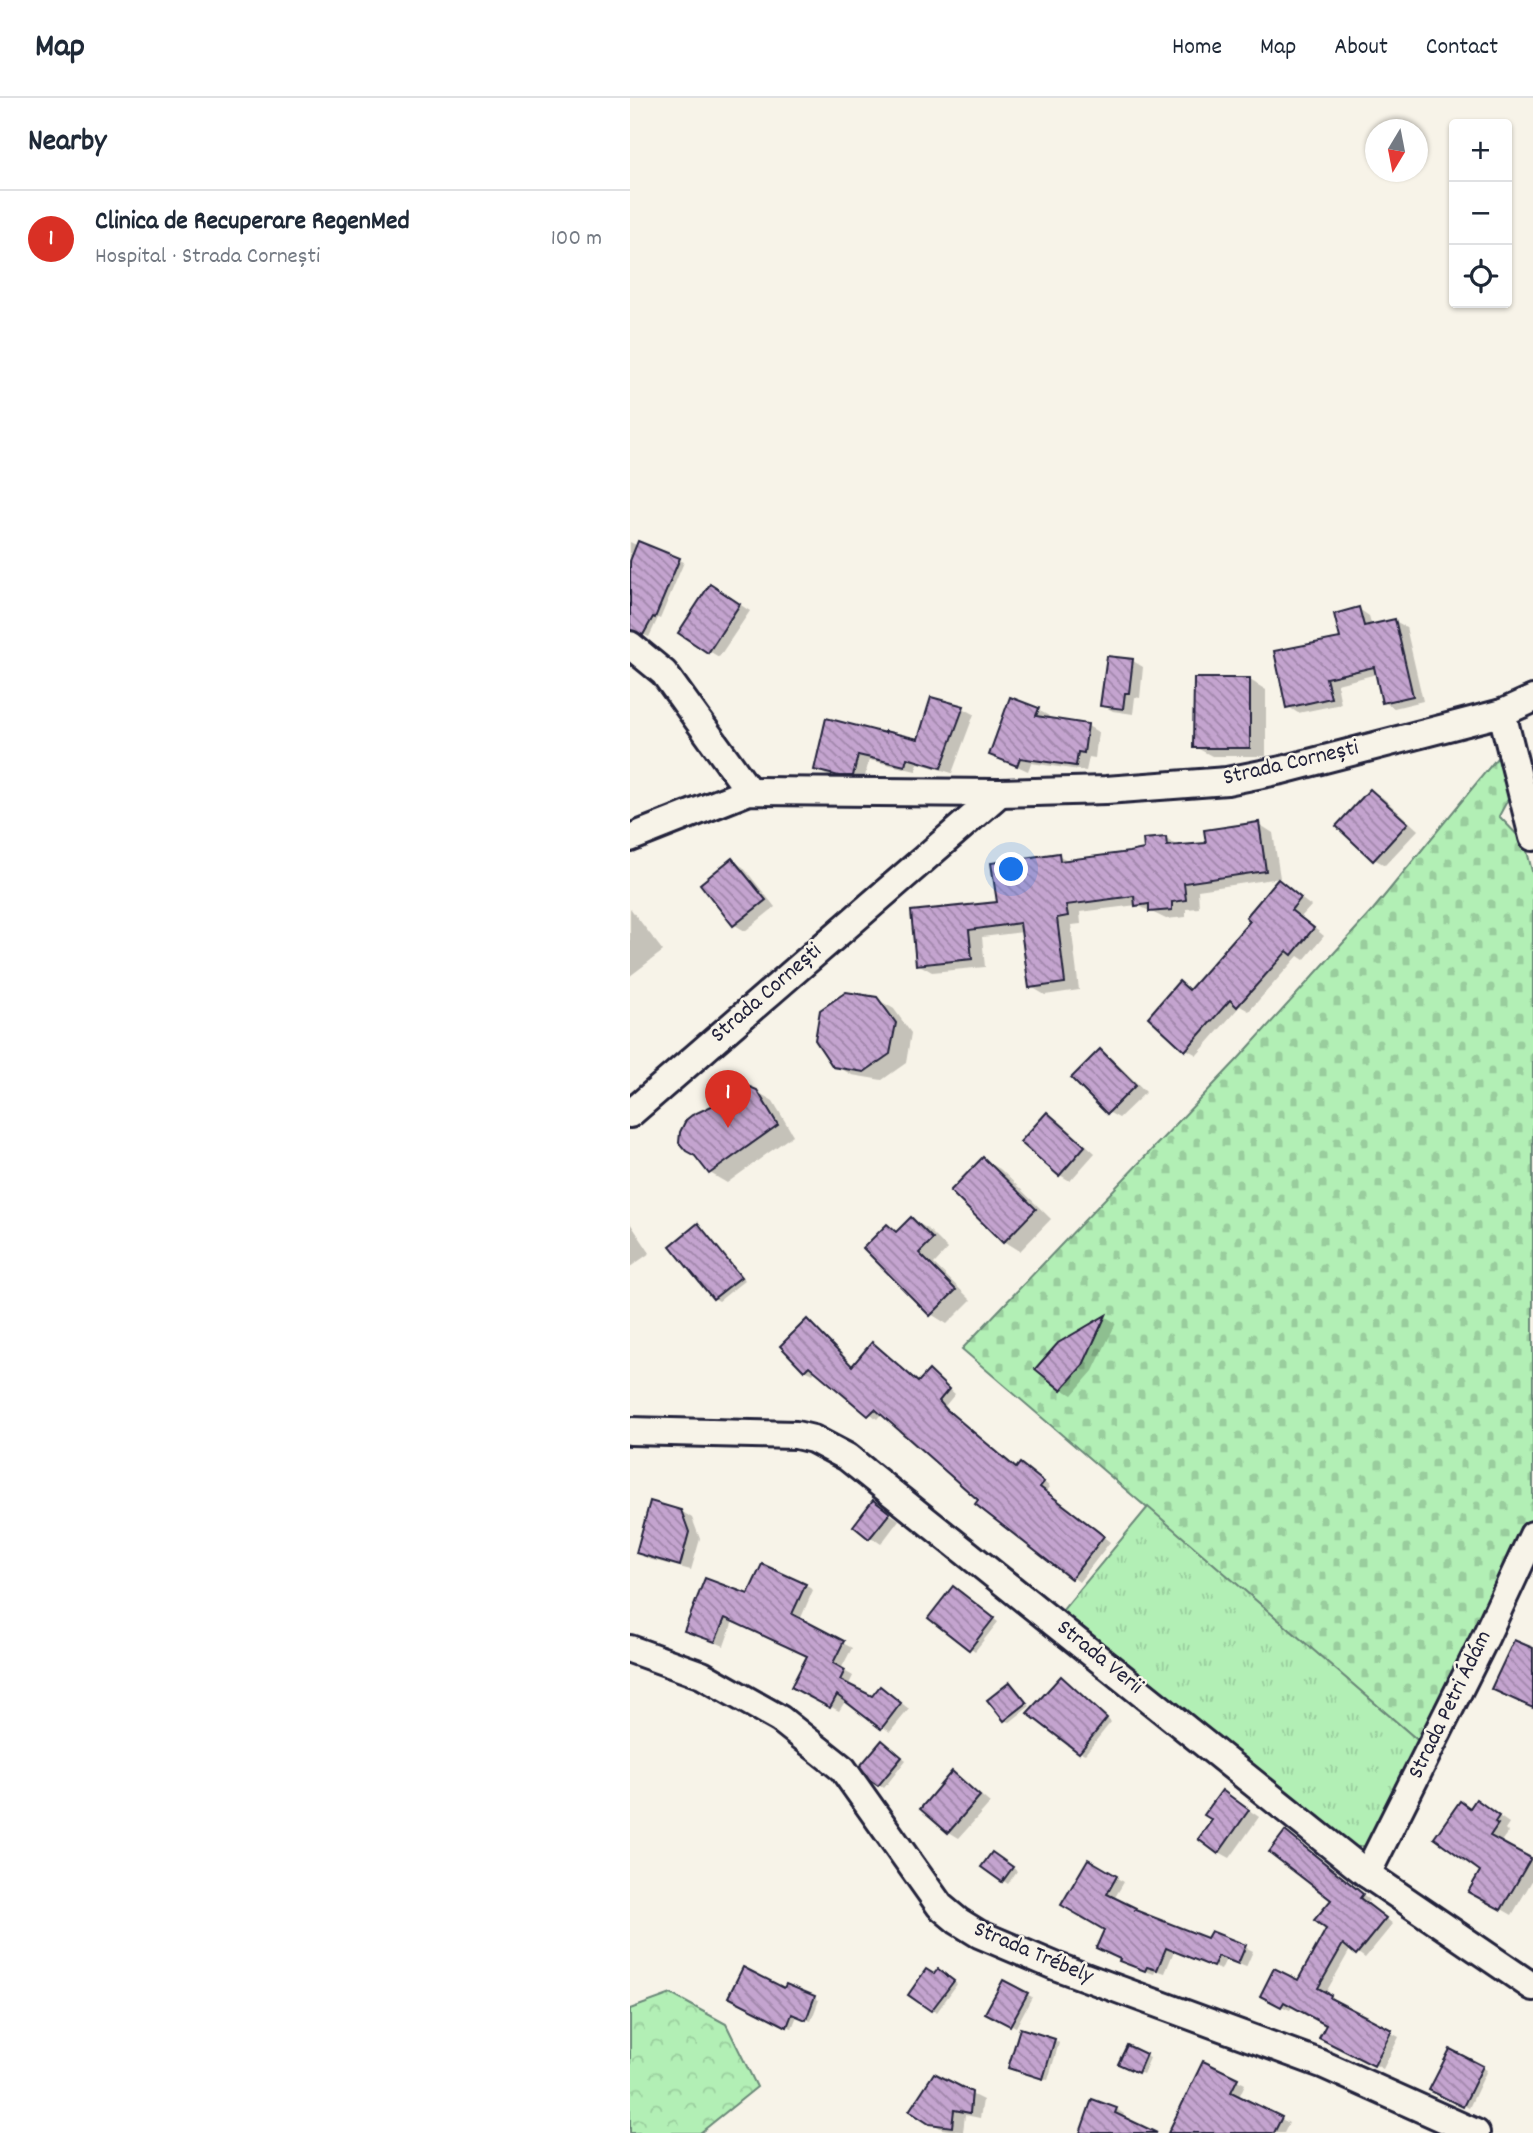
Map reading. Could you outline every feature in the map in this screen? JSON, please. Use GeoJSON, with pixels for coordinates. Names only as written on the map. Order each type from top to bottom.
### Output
{"type":"FeatureCollection","features":[{"type":"Feature","properties":{"kind":"street"},"geometry":{"type":"LineString","coordinates":[[630,645],[664,673],[749,791]]}},
{"type":"Feature","properties":{"kind":"street","name":"Strada Cornești"},"geometry":{"type":"LineString","coordinates":[[630,838],[749,791],[1000,793],[1106,790],[1227,781],[1282,770],[1502,712],[1533,699]]}},
{"type":"Feature","properties":{"kind":"street"},"geometry":{"type":"LineString","coordinates":[[1502,712],[1533,837]]}},
{"type":"Feature","properties":{"kind":"street","name":"Strada Cornești"},"geometry":{"type":"LineString","coordinates":[[630,1114],[1000,793]]}},
{"type":"Feature","properties":{"kind":"street","name":"Strada Verii"},"geometry":{"type":"LineString","coordinates":[[630,1430],[796,1434],[813,1439],[847,1457],[1367,1874],[1533,1987]]}},
{"type":"Feature","properties":{"kind":"street","name":"Strada Petri Ádám"},"geometry":{"type":"LineString","coordinates":[[1367,1874],[1485,1638],[1533,1535]]}},
{"type":"Feature","properties":{"kind":"street","name":"Strada Trébely"},"geometry":{"type":"LineString","coordinates":[[630,1650],[702,1675],[780,1719],[843,1769],[940,1906],[979,1934],[1322,2064],[1476,2133]]}},
{"type":"Feature","properties":{"kind":"green space"},"geometry":{"type":"Polygon","coordinates":[[[1501,753],[1512,792],[1499,816],[1525,843],[1533,875],[1533,1519],[1422,1744],[962,1349],[1238,1059],[1372,911],[1501,753]]]}},
{"type":"Feature","properties":{"kind":"green space"},"geometry":{"type":"Polygon","coordinates":[[[1148,1507],[1422,1744],[1371,1845],[1351,1848],[1062,1611],[1148,1507]]]}},
{"type":"Feature","properties":{"kind":"green space"},"geometry":{"type":"Polygon","coordinates":[[[671,1994],[726,2024],[757,2087],[700,2133],[630,2133],[630,2009],[671,1994]]]}},
{"type":"Feature","properties":{"kind":"building"},"geometry":{"type":"Polygon","coordinates":[[[638,541],[680,558],[655,618],[653,617],[643,635],[630,630],[630,561],[638,541]]]}},
{"type":"Feature","properties":{"kind":"building"},"geometry":{"type":"Polygon","coordinates":[[[710,584],[740,604],[708,653],[678,633],[710,584]]]}},
{"type":"Feature","properties":{"kind":"building"},"geometry":{"type":"Polygon","coordinates":[[[1359,607],[1364,626],[1395,619],[1413,696],[1382,703],[1374,667],[1326,678],[1331,698],[1286,708],[1274,651],[1340,638],[1334,614],[1359,607]]]}},
{"type":"Feature","properties":{"kind":"building"},"geometry":{"type":"Polygon","coordinates":[[[1107,656],[1133,659],[1129,693],[1125,693],[1123,709],[1100,706],[1107,656]]]}},
{"type":"Feature","properties":{"kind":"building"},"geometry":{"type":"Polygon","coordinates":[[[1194,678],[1250,678],[1250,748],[1193,748],[1194,678]]]}},
{"type":"Feature","properties":{"kind":"building"},"geometry":{"type":"Polygon","coordinates":[[[931,697],[964,706],[941,768],[907,758],[905,766],[858,755],[853,776],[839,776],[814,770],[826,718],[918,739],[931,697]]]}},
{"type":"Feature","properties":{"kind":"building"},"geometry":{"type":"Polygon","coordinates":[[[1010,697],[1039,708],[1036,716],[1088,724],[1084,753],[1078,752],[1076,766],[1020,758],[1017,766],[989,755],[1010,697]]]}},
{"type":"Feature","properties":{"kind":"building"},"geometry":{"type":"Polygon","coordinates":[[[1370,789],[1408,823],[1373,861],[1336,826],[1370,789]]]}},
{"type":"Feature","properties":{"kind":"building"},"geometry":{"type":"Polygon","coordinates":[[[1259,822],[1266,871],[1184,883],[1186,900],[1172,902],[1172,910],[1149,912],[1149,904],[1135,906],[1134,896],[1066,905],[1068,916],[1057,918],[1065,983],[1029,988],[1020,923],[969,930],[972,959],[916,965],[911,911],[997,902],[991,863],[1059,853],[1060,861],[1129,852],[1144,849],[1143,839],[1166,837],[1167,846],[1206,843],[1204,830],[1259,822]]]}},
{"type":"Feature","properties":{"kind":"building"},"geometry":{"type":"Polygon","coordinates":[[[732,858],[766,900],[733,926],[700,884],[732,858]]]}},
{"type":"Feature","properties":{"kind":"building"},"geometry":{"type":"Polygon","coordinates":[[[1278,879],[1301,898],[1291,910],[1314,928],[1292,955],[1287,951],[1237,1007],[1230,1000],[1185,1051],[1148,1017],[1179,981],[1189,990],[1250,921],[1246,917],[1278,879]]]}},
{"type":"Feature","properties":{"kind":"building"},"geometry":{"type":"Polygon","coordinates":[[[846,992],[877,997],[896,1023],[890,1054],[864,1072],[833,1067],[815,1040],[820,1010],[846,992]]]}},
{"type":"Feature","properties":{"kind":"building"},"geometry":{"type":"Polygon","coordinates":[[[1100,1049],[1136,1085],[1107,1114],[1071,1078],[1100,1049]]]}},
{"type":"Feature","properties":{"kind":"building"},"geometry":{"type":"Polygon","coordinates":[[[732,1085],[745,1085],[757,1090],[778,1125],[709,1174],[695,1156],[679,1143],[680,1132],[686,1120],[714,1105],[732,1085]]]}},
{"type":"Feature","properties":{"kind":"building"},"geometry":{"type":"Polygon","coordinates":[[[1047,1112],[1085,1146],[1059,1176],[1020,1142],[1047,1112]]]}},
{"type":"Feature","properties":{"kind":"building"},"geometry":{"type":"Polygon","coordinates":[[[983,1157],[1036,1209],[1003,1243],[950,1191],[983,1157]]]}},
{"type":"Feature","properties":{"kind":"building"},"geometry":{"type":"Polygon","coordinates":[[[911,1217],[933,1239],[919,1253],[956,1290],[930,1316],[863,1248],[887,1224],[896,1232],[911,1217]]]}},
{"type":"Feature","properties":{"kind":"building"},"geometry":{"type":"Polygon","coordinates":[[[698,1223],[741,1277],[713,1299],[670,1246],[698,1223]]]}},
{"type":"Feature","properties":{"kind":"building"},"geometry":{"type":"Polygon","coordinates":[[[1106,1315],[1083,1365],[1061,1390],[1035,1369],[1058,1343],[1106,1315]]]}},
{"type":"Feature","properties":{"kind":"building"},"geometry":{"type":"Polygon","coordinates":[[[807,1319],[852,1366],[872,1342],[918,1382],[929,1370],[949,1389],[939,1401],[946,1409],[1016,1468],[1020,1463],[1044,1482],[1040,1487],[1104,1536],[1071,1579],[975,1504],[978,1500],[875,1409],[868,1416],[809,1366],[804,1371],[780,1346],[807,1319]]]}},
{"type":"Feature","properties":{"kind":"building"},"geometry":{"type":"Polygon","coordinates":[[[873,1500],[890,1513],[869,1539],[853,1526],[873,1500]]]}},
{"type":"Feature","properties":{"kind":"building"},"geometry":{"type":"Polygon","coordinates":[[[650,1501],[681,1510],[689,1532],[680,1566],[636,1553],[650,1501]]]}},
{"type":"Feature","properties":{"kind":"building"},"geometry":{"type":"Polygon","coordinates":[[[762,1564],[806,1584],[792,1614],[844,1641],[833,1663],[845,1670],[840,1680],[872,1696],[880,1686],[901,1703],[881,1729],[837,1695],[830,1708],[791,1687],[807,1656],[725,1618],[715,1642],[684,1631],[705,1578],[748,1594],[762,1564]]]}},
{"type":"Feature","properties":{"kind":"building"},"geometry":{"type":"Polygon","coordinates":[[[953,1586],[994,1618],[969,1650],[928,1618],[953,1586]]]}},
{"type":"Feature","properties":{"kind":"building"},"geometry":{"type":"Polygon","coordinates":[[[1514,1640],[1533,1648],[1533,1708],[1491,1689],[1514,1640]]]}},
{"type":"Feature","properties":{"kind":"building"},"geometry":{"type":"Polygon","coordinates":[[[1061,1676],[1107,1718],[1079,1753],[1027,1713],[1061,1676]]]}},
{"type":"Feature","properties":{"kind":"building"},"geometry":{"type":"Polygon","coordinates":[[[1010,1682],[1027,1703],[1004,1721],[987,1700],[1010,1682]]]}},
{"type":"Feature","properties":{"kind":"building"},"geometry":{"type":"Polygon","coordinates":[[[882,1740],[902,1757],[878,1786],[860,1766],[882,1740]]]}},
{"type":"Feature","properties":{"kind":"building"},"geometry":{"type":"Polygon","coordinates":[[[952,1771],[980,1796],[948,1833],[920,1809],[952,1771]]]}},
{"type":"Feature","properties":{"kind":"building"},"geometry":{"type":"Polygon","coordinates":[[[1222,1790],[1249,1810],[1218,1854],[1198,1839],[1212,1820],[1204,1815],[1222,1790]]]}},
{"type":"Feature","properties":{"kind":"building"},"geometry":{"type":"Polygon","coordinates":[[[1476,1799],[1499,1816],[1495,1822],[1498,1824],[1490,1836],[1531,1858],[1501,1910],[1468,1892],[1480,1871],[1434,1838],[1460,1801],[1470,1808],[1476,1799]]]}},
{"type":"Feature","properties":{"kind":"building"},"geometry":{"type":"Polygon","coordinates":[[[1285,1831],[1363,1894],[1360,1898],[1386,1918],[1356,1955],[1343,1944],[1318,1988],[1331,1995],[1330,1998],[1392,2030],[1374,2066],[1319,2038],[1326,2025],[1284,2002],[1281,2007],[1260,1996],[1274,1968],[1298,1980],[1326,1929],[1314,1920],[1331,1900],[1269,1852],[1285,1831]]]}},
{"type":"Feature","properties":{"kind":"building"},"geometry":{"type":"Polygon","coordinates":[[[992,1852],[1013,1867],[1002,1882],[981,1867],[992,1852]]]}},
{"type":"Feature","properties":{"kind":"building"},"geometry":{"type":"Polygon","coordinates":[[[1088,1859],[1117,1876],[1107,1894],[1136,1908],[1135,1910],[1207,1938],[1211,1931],[1246,1945],[1238,1964],[1218,1956],[1213,1967],[1166,1948],[1157,1970],[1147,1967],[1145,1971],[1096,1948],[1104,1930],[1061,1905],[1088,1859]]]}},
{"type":"Feature","properties":{"kind":"building"},"geometry":{"type":"Polygon","coordinates":[[[743,1967],[784,1988],[786,1984],[815,1996],[806,2020],[792,2014],[787,2027],[728,1997],[743,1967]]]}},
{"type":"Feature","properties":{"kind":"building"},"geometry":{"type":"Polygon","coordinates":[[[926,1969],[934,1974],[938,1969],[954,1981],[931,2011],[908,1995],[926,1969]]]}},
{"type":"Feature","properties":{"kind":"building"},"geometry":{"type":"Polygon","coordinates":[[[1003,1980],[1028,1993],[1010,2026],[985,2013],[1003,1980]]]}},
{"type":"Feature","properties":{"kind":"building"},"geometry":{"type":"Polygon","coordinates":[[[1020,2028],[1055,2039],[1043,2079],[1008,2068],[1020,2028]]]}},
{"type":"Feature","properties":{"kind":"building"},"geometry":{"type":"Polygon","coordinates":[[[1127,2045],[1146,2054],[1138,2073],[1118,2064],[1127,2045]]]}},
{"type":"Feature","properties":{"kind":"building"},"geometry":{"type":"Polygon","coordinates":[[[1450,2049],[1483,2066],[1463,2107],[1429,2090],[1450,2049]]]}},
{"type":"Feature","properties":{"kind":"building"},"geometry":{"type":"Polygon","coordinates":[[[1203,2061],[1238,2078],[1231,2092],[1282,2117],[1274,2133],[1168,2133],[1203,2061]]]}},
{"type":"Feature","properties":{"kind":"building"},"geometry":{"type":"Polygon","coordinates":[[[934,2073],[972,2092],[970,2113],[954,2110],[952,2127],[929,2124],[909,2111],[934,2073]]]}},
{"type":"Feature","properties":{"kind":"building"},"geometry":{"type":"Polygon","coordinates":[[[1092,2099],[1117,2108],[1115,2113],[1157,2133],[1080,2133],[1092,2099]]]}},
{"type":"Feature","properties":{"kind":"place","name":"Clinica de Recuperare RegenMed"},"geometry":{"type":"Point","coordinates":[728,1128]}}]}
